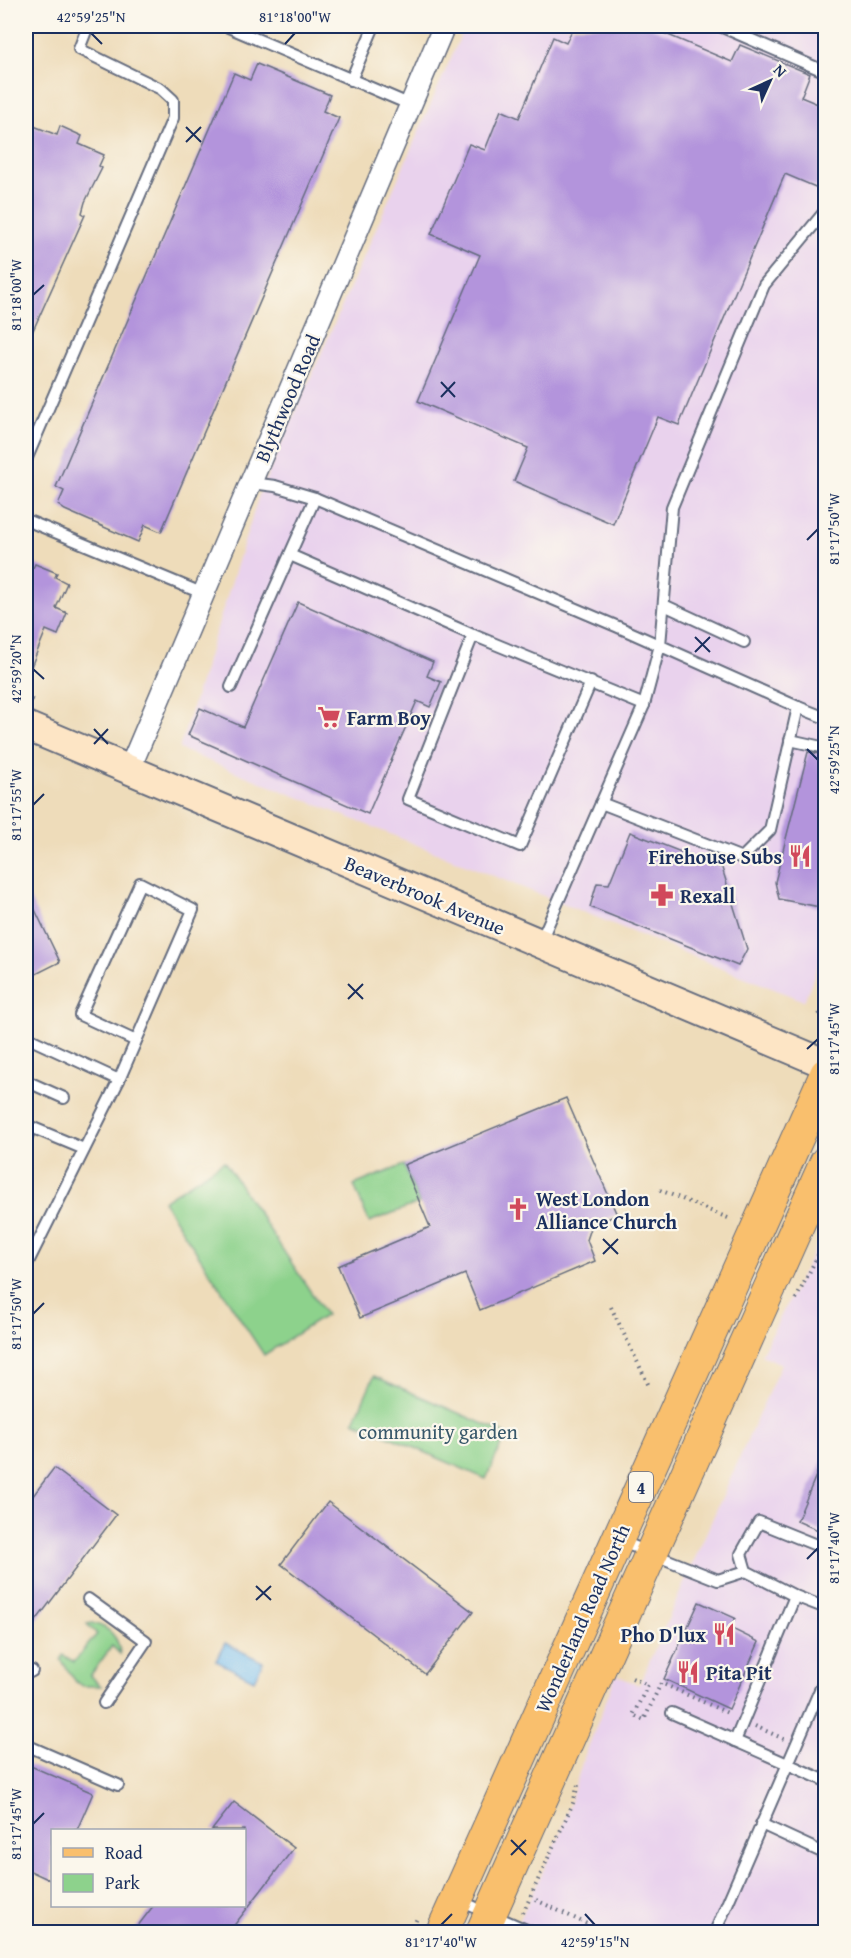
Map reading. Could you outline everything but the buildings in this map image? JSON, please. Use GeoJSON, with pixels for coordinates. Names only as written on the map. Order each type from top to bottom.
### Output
{"type":"FeatureCollection","features":[{"type":"Feature","properties":{"kind":"main road","name":"Wonderland Road North"},"geometry":{"type":"LineString","coordinates":[[442,1932],[825,1074]]}},
{"type":"Feature","properties":{"kind":"main road","name":"Wonderland Road North"},"geometry":{"type":"LineString","coordinates":[[486,1923],[825,1162]]}},
{"type":"Feature","properties":{"kind":"street","name":"Blythwood Road"},"geometry":{"type":"LineString","coordinates":[[129,770],[444,26]]}},
{"type":"Feature","properties":{"kind":"street","name":"Beaverbrook Avenue"},"geometry":{"type":"LineString","coordinates":[[26,726],[825,1064]]}},
{"type":"Feature","properties":{"kind":"lane"},"geometry":{"type":"LineString","coordinates":[[26,460],[173,118],[173,100],[161,89],[80,50],[88,26]]}},
{"type":"Feature","properties":{"kind":"lane"},"geometry":{"type":"LineString","coordinates":[[226,26],[411,105]]}},
{"type":"Feature","properties":{"kind":"lane"},"geometry":{"type":"LineString","coordinates":[[351,80],[374,26]]}},
{"type":"Feature","properties":{"kind":"lane"},"geometry":{"type":"LineString","coordinates":[[720,26],[825,72]]}},
{"type":"Feature","properties":{"kind":"lane"},"geometry":{"type":"LineString","coordinates":[[540,943],[644,705],[660,645],[672,507],[764,285],[825,210]]}},
{"type":"Feature","properties":{"kind":"lane"},"geometry":{"type":"LineString","coordinates":[[252,483],[275,486],[315,498],[660,645],[798,707],[823,717],[825,712]]}},
{"type":"Feature","properties":{"kind":"lane"},"geometry":{"type":"LineString","coordinates":[[231,687],[315,498]]}},
{"type":"Feature","properties":{"kind":"lane"},"geometry":{"type":"LineString","coordinates":[[26,520],[204,594]]}},
{"type":"Feature","properties":{"kind":"lane"},"geometry":{"type":"LineString","coordinates":[[290,555],[473,635],[644,705]]}},
{"type":"Feature","properties":{"kind":"lane"},"geometry":{"type":"LineString","coordinates":[[664,605],[744,642]]}},
{"type":"Feature","properties":{"kind":"lane"},"geometry":{"type":"LineString","coordinates":[[473,635],[408,798],[520,846],[591,682]]}},
{"type":"Feature","properties":{"kind":"lane"},"geometry":{"type":"LineString","coordinates":[[601,803],[742,858],[770,830],[798,707]]}},
{"type":"Feature","properties":{"kind":"lane"},"geometry":{"type":"LineString","coordinates":[[790,740],[825,748]]}},
{"type":"Feature","properties":{"kind":"lane"},"geometry":{"type":"LineString","coordinates":[[26,1260],[28,1262],[119,1080],[193,910],[140,884],[80,1015],[135,1041]]}},
{"type":"Feature","properties":{"kind":"lane"},"geometry":{"type":"LineString","coordinates":[[26,1037],[119,1080]]}},
{"type":"Feature","properties":{"kind":"lane"},"geometry":{"type":"LineString","coordinates":[[26,1081],[64,1098]]}},
{"type":"Feature","properties":{"kind":"lane"},"geometry":{"type":"LineString","coordinates":[[26,1139],[31,1127],[84,1149]]}},
{"type":"Feature","properties":{"kind":"lane"},"geometry":{"type":"LineString","coordinates":[[746,1571],[741,1554],[759,1522],[825,1549]]}},
{"type":"Feature","properties":{"kind":"lane"},"geometry":{"type":"LineString","coordinates":[[617,1540],[718,1580],[746,1571],[795,1596],[825,1608]]}},
{"type":"Feature","properties":{"kind":"lane"},"geometry":{"type":"LineString","coordinates":[[735,1741],[795,1596]]}},
{"type":"Feature","properties":{"kind":"lane"},"geometry":{"type":"LineString","coordinates":[[88,1599],[146,1641],[104,1703]]}},
{"type":"Feature","properties":{"kind":"lane"},"geometry":{"type":"LineString","coordinates":[[715,1932],[825,1676]]}},
{"type":"Feature","properties":{"kind":"lane"},"geometry":{"type":"LineString","coordinates":[[672,1713],[825,1781]]}},
{"type":"Feature","properties":{"kind":"lane"},"geometry":{"type":"LineString","coordinates":[[26,1745],[118,1785]]}},
{"type":"Feature","properties":{"kind":"lane"},"geometry":{"type":"LineString","coordinates":[[761,1824],[825,1854]]}},
{"type":"Feature","properties":{"kind":"lane"},"geometry":{"type":"LineString","coordinates":[[457,1899],[486,1923],[531,1932]]}},
{"type":"Feature","properties":{"kind":"path"},"geometry":{"type":"LineString","coordinates":[[819,1015],[825,1005]]}},
{"type":"Feature","properties":{"kind":"path"},"geometry":{"type":"LineString","coordinates":[[660,1190],[728,1218]]}},
{"type":"Feature","properties":{"kind":"path"},"geometry":{"type":"LineString","coordinates":[[610,1307],[650,1389]]}},
{"type":"Feature","properties":{"kind":"path"},"geometry":{"type":"LineString","coordinates":[[632,1678],[648,1685],[633,1715],[644,1720],[661,1683]]}},
{"type":"Feature","properties":{"kind":"path"},"geometry":{"type":"LineString","coordinates":[[536,1900],[604,1932]]}},
{"type":"Feature","properties":{"kind":"shaded area"},"geometry":{"type":"Polygon","coordinates":[[[465,26],[825,26],[826,944],[804,1001],[179,749],[259,495],[465,26]]]}},
{"type":"Feature","properties":{"kind":"shaded area"},"geometry":{"type":"Polygon","coordinates":[[[825,1229],[825,1932],[514,1932],[561,1833],[582,1763],[616,1675],[639,1685],[781,1364],[761,1355],[825,1229]]]}},
{"type":"Feature","properties":{"kind":"green space"},"geometry":{"type":"Polygon","coordinates":[[[224,1161],[326,1315],[264,1355],[163,1201],[224,1161]]]}},
{"type":"Feature","properties":{"kind":"green space"},"geometry":{"type":"Polygon","coordinates":[[[404,1165],[419,1203],[369,1222],[354,1185],[404,1165]]]}},
{"type":"Feature","properties":{"kind":"green space","name":"community garden"},"geometry":{"type":"Polygon","coordinates":[[[374,1376],[506,1434],[486,1479],[354,1421],[374,1376]]]}},
{"type":"Feature","properties":{"kind":"green space"},"geometry":{"type":"Polygon","coordinates":[[[92,1623],[112,1633],[118,1642],[120,1654],[112,1646],[90,1676],[101,1686],[83,1686],[76,1682],[61,1660],[63,1655],[74,1662],[97,1634],[87,1624],[92,1623]]]}},
{"type":"Feature","properties":{"kind":"water"},"geometry":{"type":"Polygon","coordinates":[[[225,1643],[263,1662],[254,1680],[216,1661],[225,1643]]]}},
{"type":"Feature","properties":{"kind":"place","name":"Farm Boy"},"geometry":{"type":"Point","coordinates":[329,717]}},
{"type":"Feature","properties":{"kind":"place","name":"Firehouse Subs"},"geometry":{"type":"Point","coordinates":[800,856]}},
{"type":"Feature","properties":{"kind":"place","name":"Rexall"},"geometry":{"type":"Point","coordinates":[662,895]}},
{"type":"Feature","properties":{"kind":"place","name":"West London Alliance Church"},"geometry":{"type":"Point","coordinates":[518,1209]}},
{"type":"Feature","properties":{"kind":"place","name":"Pho D'lux"},"geometry":{"type":"Point","coordinates":[724,1634]}},
{"type":"Feature","properties":{"kind":"place","name":"Pita Pit"},"geometry":{"type":"Point","coordinates":[688,1672]}}]}
